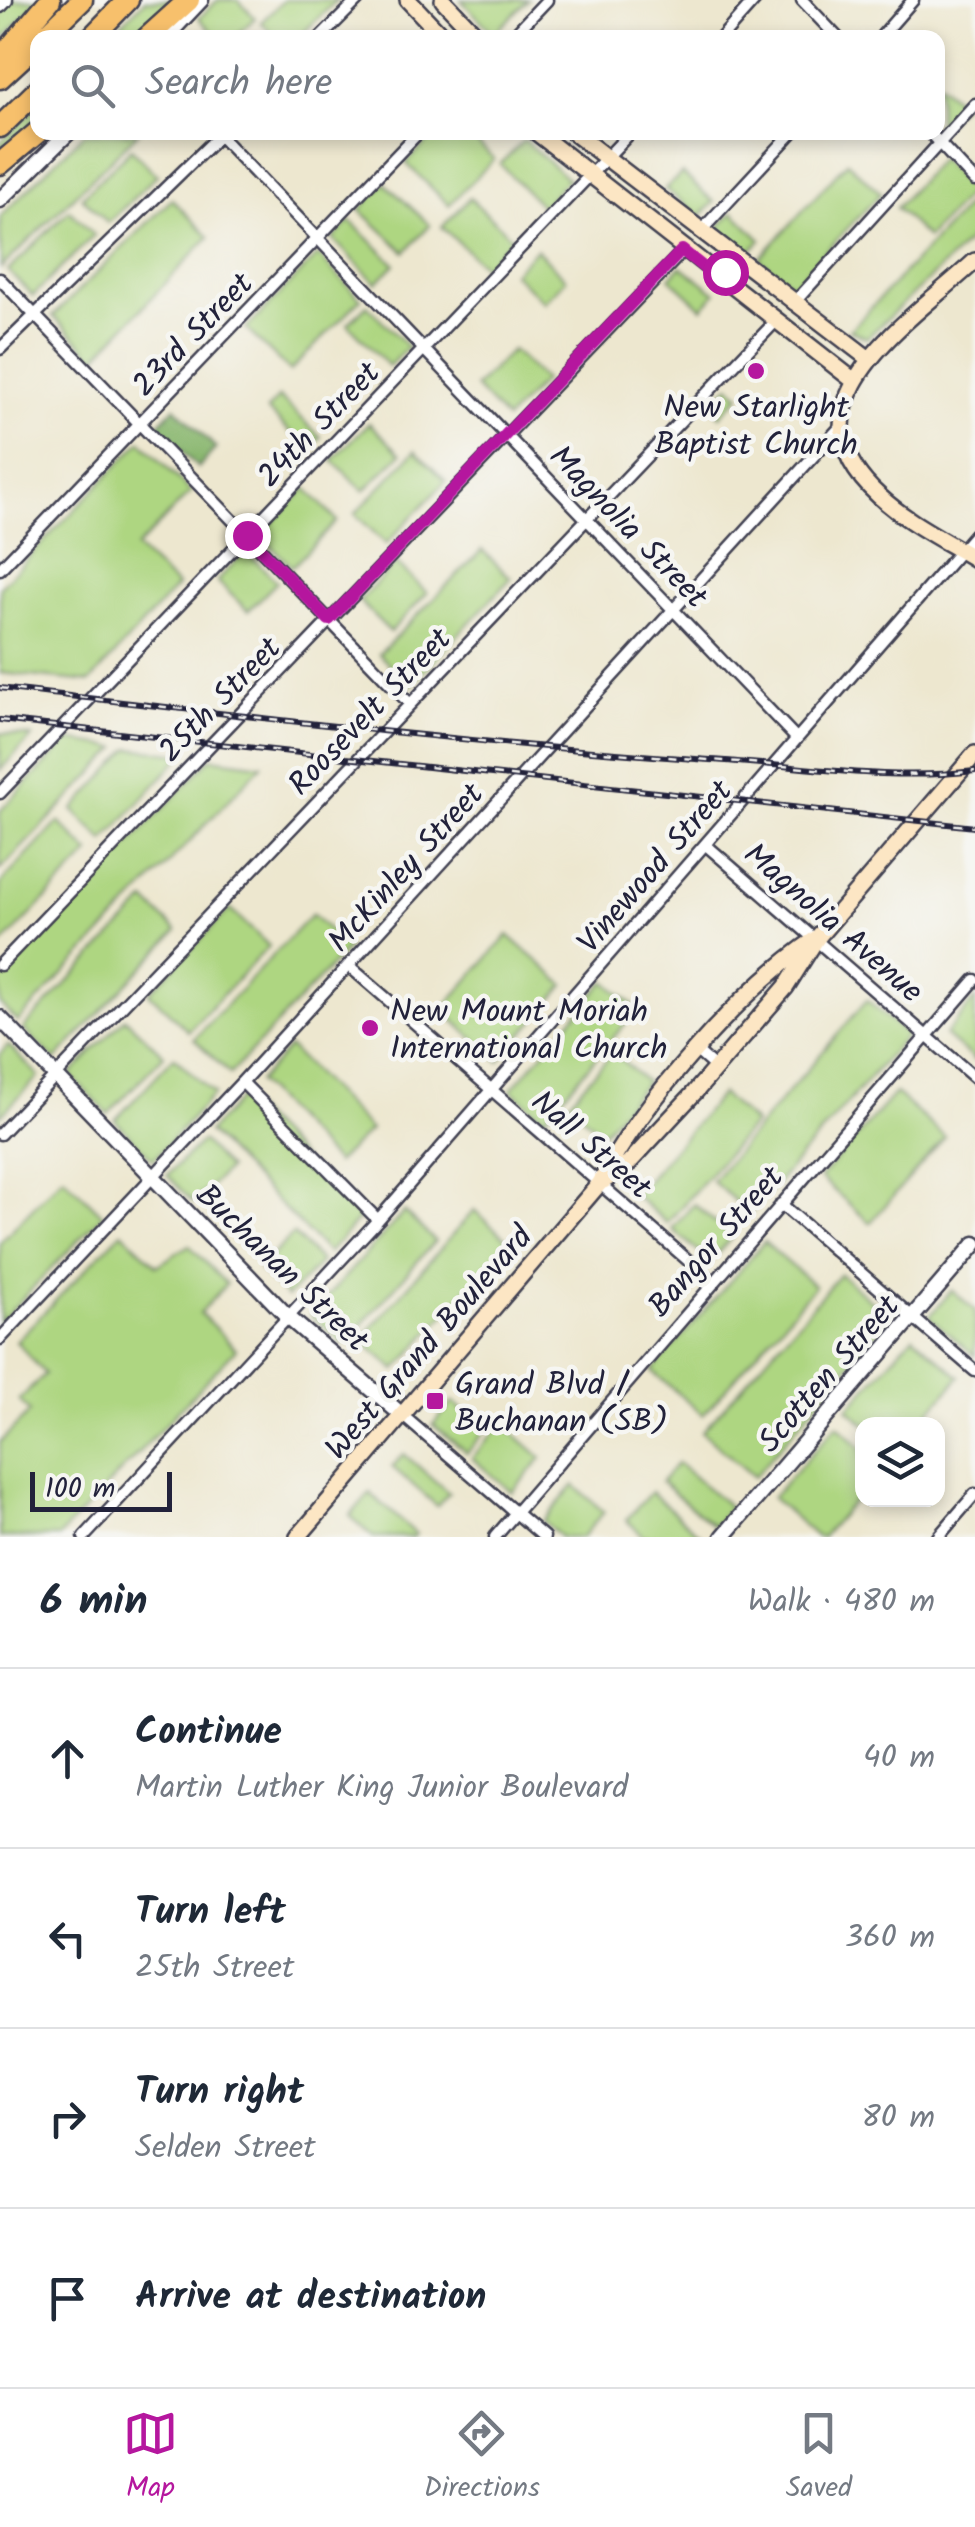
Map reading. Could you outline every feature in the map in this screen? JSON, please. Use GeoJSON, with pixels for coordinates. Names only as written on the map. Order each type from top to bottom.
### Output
{"type":"FeatureCollection","features":[{"type":"Feature","properties":{"kind":"highway"},"geometry":{"type":"LineString","coordinates":[[0,59],[50,0]]}},
{"type":"Feature","properties":{"kind":"highway"},"geometry":{"type":"LineString","coordinates":[[50,30],[82,0]]}},
{"type":"Feature","properties":{"kind":"highway"},"geometry":{"type":"LineString","coordinates":[[98,30],[128,0]]}},
{"type":"Feature","properties":{"kind":"highway"},"geometry":{"type":"LineString","coordinates":[[156,30],[189,0]]}},
{"type":"Feature","properties":{"kind":"highway"},"geometry":{"type":"LineString","coordinates":[[0,78],[30,50]]}},
{"type":"Feature","properties":{"kind":"highway"},"geometry":{"type":"LineString","coordinates":[[0,127],[30,98]]}},
{"type":"Feature","properties":{"kind":"highway"},"geometry":{"type":"LineString","coordinates":[[0,164],[30,139]]}},
{"type":"Feature","properties":{"kind":"main road"},"geometry":{"type":"LineString","coordinates":[[412,5],[433,8],[434,0]]}},
{"type":"Feature","properties":{"kind":"main road"},"geometry":{"type":"LineString","coordinates":[[443,0],[471,30]]}},
{"type":"Feature","properties":{"kind":"main road"},"geometry":{"type":"LineString","coordinates":[[412,5],[436,30]]}},
{"type":"Feature","properties":{"kind":"main road"},"geometry":{"type":"LineString","coordinates":[[446,30],[448,24],[464,22]]}},
{"type":"Feature","properties":{"kind":"main road"},"geometry":{"type":"LineString","coordinates":[[545,140],[588,178],[853,380]]}},
{"type":"Feature","properties":{"kind":"main road"},"geometry":{"type":"LineString","coordinates":[[560,154],[572,149],[573,140]]}},
{"type":"Feature","properties":{"kind":"main road"},"geometry":{"type":"LineString","coordinates":[[582,140],[759,279],[869,359]]}},
{"type":"Feature","properties":{"kind":"main road"},"geometry":{"type":"LineString","coordinates":[[618,201],[620,186],[634,180]]}},
{"type":"Feature","properties":{"kind":"main road"},"geometry":{"type":"LineString","coordinates":[[714,276],[729,270],[730,256]]}},
{"type":"Feature","properties":{"kind":"main road"},"geometry":{"type":"LineString","coordinates":[[968,554],[914,524],[871,489],[848,452],[842,425],[853,380],[869,359],[975,260]]}},
{"type":"Feature","properties":{"kind":"main road"},"geometry":{"type":"LineString","coordinates":[[744,298],[746,285],[759,279]]}},
{"type":"Feature","properties":{"kind":"main road","name":"West Grand Boulevard"},"geometry":{"type":"LineString","coordinates":[[600,1183],[628,1164],[716,1068],[786,987],[817,938],[975,754]]}},
{"type":"Feature","properties":{"kind":"main road","name":"West Grand Boulevard"},"geometry":{"type":"LineString","coordinates":[[298,1537],[600,1183],[630,1131],[698,1052],[769,973],[817,938]]}},
{"type":"Feature","properties":{"kind":"street"},"geometry":{"type":"LineString","coordinates":[[173,30],[201,0]]}},
{"type":"Feature","properties":{"kind":"street"},"geometry":{"type":"LineString","coordinates":[[328,30],[358,0]]}},
{"type":"Feature","properties":{"kind":"street"},"geometry":{"type":"LineString","coordinates":[[518,30],[547,0]]}},
{"type":"Feature","properties":{"kind":"street"},"geometry":{"type":"LineString","coordinates":[[728,30],[755,0]]}},
{"type":"Feature","properties":{"kind":"street"},"geometry":{"type":"LineString","coordinates":[[802,0],[830,30]]}},
{"type":"Feature","properties":{"kind":"street"},"geometry":{"type":"LineString","coordinates":[[887,30],[912,0]]}},
{"type":"Feature","properties":{"kind":"street"},"geometry":{"type":"LineString","coordinates":[[945,138],[975,104]]}},
{"type":"Feature","properties":{"kind":"street"},"geometry":{"type":"LineString","coordinates":[[0,200],[61,140]]}},
{"type":"Feature","properties":{"kind":"street"},"geometry":{"type":"LineString","coordinates":[[0,349],[213,140]]}},
{"type":"Feature","properties":{"kind":"street","name":"Magnolia Street"},"geometry":{"type":"LineString","coordinates":[[225,140],[797,738]]}},
{"type":"Feature","properties":{"kind":"street","name":"23rd Street"},"geometry":{"type":"LineString","coordinates":[[0,568],[410,140]]}},
{"type":"Feature","properties":{"kind":"street","name":"24th Street"},"geometry":{"type":"LineString","coordinates":[[0,794],[624,140]]}},
{"type":"Feature","properties":{"kind":"street"},"geometry":{"type":"LineString","coordinates":[[700,232],[785,140]]}},
{"type":"Feature","properties":{"kind":"street"},"geometry":{"type":"LineString","coordinates":[[936,140],[975,181]]}},
{"type":"Feature","properties":{"kind":"street"},"geometry":{"type":"LineString","coordinates":[[793,304],[944,140]]}},
{"type":"Feature","properties":{"kind":"street","name":"25th Street"},"geometry":{"type":"LineString","coordinates":[[0,965],[682,250]]}},
{"type":"Feature","properties":{"kind":"street"},"geometry":{"type":"LineString","coordinates":[[0,279],[410,704]]}},
{"type":"Feature","properties":{"kind":"street","name":"Roosevelt Street"},"geometry":{"type":"LineString","coordinates":[[0,1134],[775,322]]}},
{"type":"Feature","properties":{"kind":"street","name":"McKinley Street"},"geometry":{"type":"LineString","coordinates":[[0,1339],[242,1082],[842,425]]}},
{"type":"Feature","properties":{"kind":"street","name":"Vinewood Street"},"geometry":{"type":"LineString","coordinates":[[84,1537],[378,1220],[797,738],[968,554],[975,534]]}},
{"type":"Feature","properties":{"kind":"street","name":"Magnolia Avenue"},"geometry":{"type":"LineString","coordinates":[[706,844],[975,1078]]}},
{"type":"Feature","properties":{"kind":"street","name":"Nall Street"},"geometry":{"type":"LineString","coordinates":[[348,966],[713,1282]]}},
{"type":"Feature","properties":{"kind":"street","name":"Bangor Street"},"geometry":{"type":"LineString","coordinates":[[495,1537],[975,980]]}},
{"type":"Feature","properties":{"kind":"street","name":"Buchanan Street"},"geometry":{"type":"LineString","coordinates":[[0,1018],[289,1318],[544,1537]]}},
{"type":"Feature","properties":{"kind":"street"},"geometry":{"type":"LineString","coordinates":[[698,1052],[716,1068]]}},
{"type":"Feature","properties":{"kind":"street"},"geometry":{"type":"LineString","coordinates":[[242,1082],[378,1220]]}},
{"type":"Feature","properties":{"kind":"street"},"geometry":{"type":"LineString","coordinates":[[781,1204],[975,1371]]}},
{"type":"Feature","properties":{"kind":"street","name":"Scotten Street"},"geometry":{"type":"LineString","coordinates":[[723,1537],[975,1244]]}},
{"type":"Feature","properties":{"kind":"street"},"geometry":{"type":"LineString","coordinates":[[938,1537],[975,1494]]}},
{"type":"Feature","properties":{"kind":"green space"},"geometry":{"type":"Polygon","coordinates":[[[12,0],[38,0],[0,43],[0,12],[12,0]]]}},
{"type":"Feature","properties":{"kind":"green space"},"geometry":{"type":"Polygon","coordinates":[[[145,0],[180,0],[144,30],[116,30],[145,0]]]}},
{"type":"Feature","properties":{"kind":"green space"},"geometry":{"type":"Polygon","coordinates":[[[218,0],[238,0],[255,18],[242,30],[210,30],[199,18],[218,0]]]}},
{"type":"Feature","properties":{"kind":"green space"},"geometry":{"type":"Polygon","coordinates":[[[284,0],[337,0],[306,30],[269,30],[261,22],[284,0]]]}},
{"type":"Feature","properties":{"kind":"green space"},"geometry":{"type":"Polygon","coordinates":[[[461,0],[528,0],[498,30],[490,30],[461,0]]]}},
{"type":"Feature","properties":{"kind":"green space"},"geometry":{"type":"Polygon","coordinates":[[[945,89],[962,104],[945,123],[945,89]]]}},
{"type":"Feature","properties":{"kind":"green space"},"geometry":{"type":"Polygon","coordinates":[[[30,113],[30,125],[0,152],[0,143],[30,113]]]}},
{"type":"Feature","properties":{"kind":"green space"},"geometry":{"type":"Polygon","coordinates":[[[77,140],[131,140],[1,268],[0,217],[77,140]]]}},
{"type":"Feature","properties":{"kind":"green space"},"geometry":{"type":"Polygon","coordinates":[[[429,140],[474,140],[494,159],[449,205],[406,163],[429,140]]]}},
{"type":"Feature","properties":{"kind":"green space"},"geometry":{"type":"Polygon","coordinates":[[[524,140],[568,179],[542,207],[500,164],[524,140]]]}},
{"type":"Feature","properties":{"kind":"green space"},"geometry":{"type":"Polygon","coordinates":[[[131,149],[157,175],[108,223],[82,197],[131,149]]]}},
{"type":"Feature","properties":{"kind":"green space"},"geometry":{"type":"Polygon","coordinates":[[[940,158],[971,191],[927,238],[896,208],[940,158]]]}},
{"type":"Feature","properties":{"kind":"green space"},"geometry":{"type":"Polygon","coordinates":[[[847,162],[881,193],[793,286],[759,259],[847,162]]]}},
{"type":"Feature","properties":{"kind":"green space"},"geometry":{"type":"Polygon","coordinates":[[[682,173],[714,202],[700,216],[665,189],[682,173]]]}},
{"type":"Feature","properties":{"kind":"green space"},"geometry":{"type":"Polygon","coordinates":[[[385,183],[430,225],[405,252],[360,210],[385,183]]]}},
{"type":"Feature","properties":{"kind":"green space"},"geometry":{"type":"Polygon","coordinates":[[[975,197],[975,235],[867,338],[850,330],[975,197]]]}},
{"type":"Feature","properties":{"kind":"green space"},"geometry":{"type":"Polygon","coordinates":[[[470,198],[512,238],[484,267],[442,227],[470,198]]]}},
{"type":"Feature","properties":{"kind":"green space"},"geometry":{"type":"Polygon","coordinates":[[[172,199],[209,237],[95,358],[53,316],[172,199]]]}},
{"type":"Feature","properties":{"kind":"green space"},"geometry":{"type":"Polygon","coordinates":[[[69,210],[94,235],[33,296],[8,271],[69,210]]]}},
{"type":"Feature","properties":{"kind":"green space"},"geometry":{"type":"Polygon","coordinates":[[[733,212],[761,240],[748,253],[716,229],[733,212]]]}},
{"type":"Feature","properties":{"kind":"green space"},"geometry":{"type":"Polygon","coordinates":[[[350,221],[395,264],[376,283],[333,239],[350,221]]]}},
{"type":"Feature","properties":{"kind":"green space"},"geometry":{"type":"Polygon","coordinates":[[[536,249],[566,279],[544,302],[513,273],[536,249]]]}},
{"type":"Feature","properties":{"kind":"green space"},"geometry":{"type":"Polygon","coordinates":[[[318,255],[361,299],[290,371],[246,329],[318,255]]]}},
{"type":"Feature","properties":{"kind":"green space"},"geometry":{"type":"Polygon","coordinates":[[[681,266],[716,293],[702,308],[670,278],[681,266]]]}},
{"type":"Feature","properties":{"kind":"green space"},"geometry":{"type":"Polygon","coordinates":[[[367,305],[408,347],[389,366],[348,324],[367,305]]]}},
{"type":"Feature","properties":{"kind":"green space"},"geometry":{"type":"Polygon","coordinates":[[[512,350],[544,380],[506,420],[475,387],[512,350]]]}},
{"type":"Feature","properties":{"kind":"green space"},"geometry":{"type":"Polygon","coordinates":[[[730,385],[740,395],[720,416],[710,405],[730,385]]]}},
{"type":"Feature","properties":{"kind":"green space"},"geometry":{"type":"Polygon","coordinates":[[[279,397],[321,437],[309,450],[267,410],[279,397]]]}},
{"type":"Feature","properties":{"kind":"green space"},"geometry":{"type":"Polygon","coordinates":[[[175,407],[216,448],[198,468],[157,426],[175,407]]]}},
{"type":"Feature","properties":{"kind":"green space"},"geometry":{"type":"Polygon","coordinates":[[[369,423],[401,454],[364,491],[332,460],[369,423]]]}},
{"type":"Feature","properties":{"kind":"green space"},"geometry":{"type":"Polygon","coordinates":[[[141,441],[191,492],[136,548],[177,586],[90,682],[0,673],[0,587],[141,441]]]}},
{"type":"Feature","properties":{"kind":"green space"},"geometry":{"type":"Polygon","coordinates":[[[415,451],[446,481],[386,544],[355,514],[415,451]]]}},
{"type":"Feature","properties":{"kind":"green space"},"geometry":{"type":"Polygon","coordinates":[[[306,488],[337,521],[292,567],[260,535],[306,488]]]}},
{"type":"Feature","properties":{"kind":"green space"},"geometry":{"type":"Polygon","coordinates":[[[482,550],[511,578],[410,686],[379,654],[482,550]]]}},
{"type":"Feature","properties":{"kind":"green space"},"geometry":{"type":"Polygon","coordinates":[[[246,551],[277,582],[248,611],[217,581],[246,551]]]}},
{"type":"Feature","properties":{"kind":"green space"},"geometry":{"type":"Polygon","coordinates":[[[396,563],[427,593],[390,632],[359,601],[396,563]]]}},
{"type":"Feature","properties":{"kind":"green space"},"geometry":{"type":"Polygon","coordinates":[[[0,733],[32,737],[0,770],[0,733]]]}},
{"type":"Feature","properties":{"kind":"green space"},"geometry":{"type":"Polygon","coordinates":[[[69,740],[118,748],[0,870],[0,811],[69,740]]]}},
{"type":"Feature","properties":{"kind":"green space"},"geometry":{"type":"Polygon","coordinates":[[[130,748],[183,754],[104,841],[73,810],[130,748]]]}},
{"type":"Feature","properties":{"kind":"green space"},"geometry":{"type":"Polygon","coordinates":[[[211,758],[262,765],[18,1022],[0,1004],[0,980],[211,758]]]}},
{"type":"Feature","properties":{"kind":"green space"},"geometry":{"type":"Polygon","coordinates":[[[59,822],[90,853],[0,947],[0,884],[59,822]]]}},
{"type":"Feature","properties":{"kind":"green space"},"geometry":{"type":"Polygon","coordinates":[[[146,901],[177,931],[55,1060],[23,1029],[146,901]]]}},
{"type":"Feature","properties":{"kind":"green space"},"geometry":{"type":"Polygon","coordinates":[[[230,909],[269,946],[188,1031],[149,993],[230,909]]]}},
{"type":"Feature","properties":{"kind":"green space"},"geometry":{"type":"Polygon","coordinates":[[[312,914],[348,948],[230,1074],[194,1039],[312,914]]]}},
{"type":"Feature","properties":{"kind":"green space"},"geometry":{"type":"Polygon","coordinates":[[[508,935],[565,985],[499,1061],[442,1010],[508,935]]]}},
{"type":"Feature","properties":{"kind":"green space"},"geometry":{"type":"Polygon","coordinates":[[[605,981],[638,1009],[544,1118],[511,1090],[605,981]]]}},
{"type":"Feature","properties":{"kind":"green space"},"geometry":{"type":"Polygon","coordinates":[[[975,999],[975,1061],[945,1035],[975,999]]]}},
{"type":"Feature","properties":{"kind":"green space"},"geometry":{"type":"Polygon","coordinates":[[[867,1000],[907,1035],[750,1214],[712,1181],[867,1000]]]}},
{"type":"Feature","properties":{"kind":"green space"},"geometry":{"type":"Polygon","coordinates":[[[125,1018],[164,1055],[108,1114],[70,1075],[125,1018]]]}},
{"type":"Feature","properties":{"kind":"green space"},"geometry":{"type":"Polygon","coordinates":[[[8,1045],[39,1076],[0,1116],[0,1054],[8,1045]]]}},
{"type":"Feature","properties":{"kind":"green space"},"geometry":{"type":"Polygon","coordinates":[[[289,1047],[370,1130],[336,1163],[258,1082],[289,1047]]]}},
{"type":"Feature","properties":{"kind":"green space"},"geometry":{"type":"Polygon","coordinates":[[[613,1052],[646,1082],[602,1133],[568,1103],[613,1052]]]}},
{"type":"Feature","properties":{"kind":"green space"},"geometry":{"type":"Polygon","coordinates":[[[174,1057],[214,1094],[153,1160],[115,1120],[174,1057]]]}},
{"type":"Feature","properties":{"kind":"green space"},"geometry":{"type":"Polygon","coordinates":[[[895,1093],[945,1137],[870,1223],[820,1178],[895,1093]]]}},
{"type":"Feature","properties":{"kind":"green space"},"geometry":{"type":"Polygon","coordinates":[[[721,1094],[754,1123],[667,1223],[634,1195],[721,1094]]]}},
{"type":"Feature","properties":{"kind":"green space"},"geometry":{"type":"Polygon","coordinates":[[[241,1097],[360,1218],[328,1253],[208,1132],[241,1097]]]}},
{"type":"Feature","properties":{"kind":"green space"},"geometry":{"type":"Polygon","coordinates":[[[202,1141],[228,1169],[193,1203],[167,1175],[202,1141]]]}},
{"type":"Feature","properties":{"kind":"green space"},"geometry":{"type":"Polygon","coordinates":[[[63,1176],[103,1215],[0,1322],[0,1242],[63,1176]]]}},
{"type":"Feature","properties":{"kind":"green space"},"geometry":{"type":"Polygon","coordinates":[[[694,1204],[732,1237],[710,1262],[672,1229],[694,1204]]]}},
{"type":"Feature","properties":{"kind":"green space"},"geometry":{"type":"Polygon","coordinates":[[[474,1210],[509,1241],[396,1370],[361,1340],[474,1210]]]}},
{"type":"Feature","properties":{"kind":"green space"},"geometry":{"type":"Polygon","coordinates":[[[404,1212],[435,1241],[345,1344],[310,1315],[404,1212]]]}},
{"type":"Feature","properties":{"kind":"green space"},"geometry":{"type":"Polygon","coordinates":[[[122,1232],[157,1266],[189,1245],[226,1284],[200,1313],[236,1349],[59,1537],[0,1537],[0,1442],[30,1412],[19,1400],[45,1374],[16,1341],[122,1232]]]}},
{"type":"Feature","properties":{"kind":"green space"},"geometry":{"type":"Polygon","coordinates":[[[293,1234],[321,1262],[287,1297],[259,1269],[293,1234]]]}},
{"type":"Feature","properties":{"kind":"green space"},"geometry":{"type":"Polygon","coordinates":[[[764,1242],[815,1286],[703,1415],[652,1371],[764,1242]]]}},
{"type":"Feature","properties":{"kind":"green space"},"geometry":{"type":"Polygon","coordinates":[[[840,1274],[890,1317],[754,1477],[702,1432],[840,1274]]]}},
{"type":"Feature","properties":{"kind":"green space"},"geometry":{"type":"Polygon","coordinates":[[[952,1290],[975,1310],[975,1356],[929,1317],[952,1290]]]}},
{"type":"Feature","properties":{"kind":"green space"},"geometry":{"type":"Polygon","coordinates":[[[913,1336],[960,1377],[924,1417],[857,1417],[848,1409],[913,1336]]]}},
{"type":"Feature","properties":{"kind":"green space"},"geometry":{"type":"Polygon","coordinates":[[[453,1402],[486,1430],[467,1453],[433,1425],[453,1402]]]}},
{"type":"Feature","properties":{"kind":"green space"},"geometry":{"type":"Polygon","coordinates":[[[502,1423],[542,1458],[512,1492],[472,1458],[502,1423]]]}},
{"type":"Feature","properties":{"kind":"green space"},"geometry":{"type":"Polygon","coordinates":[[[837,1425],[855,1442],[855,1499],[822,1537],[817,1537],[772,1498],[837,1425]]]}},
{"type":"Feature","properties":{"kind":"green space"},"geometry":{"type":"Polygon","coordinates":[[[404,1454],[449,1493],[437,1506],[392,1467],[404,1454]]]}},
{"type":"Feature","properties":{"kind":"green space"},"geometry":{"type":"Polygon","coordinates":[[[677,1463],[730,1507],[714,1526],[661,1482],[677,1463]]]}},
{"type":"Feature","properties":{"kind":"green space"},"geometry":{"type":"Polygon","coordinates":[[[574,1485],[604,1512],[582,1537],[561,1537],[543,1521],[574,1485]]]}},
{"type":"Feature","properties":{"kind":"green space"},"geometry":{"type":"Polygon","coordinates":[[[651,1492],[702,1537],[645,1537],[626,1520],[651,1492]]]}},
{"type":"Feature","properties":{"kind":"green space"},"geometry":{"type":"Polygon","coordinates":[[[370,1493],[416,1534],[373,1537],[350,1516],[370,1493]]]}},
{"type":"Feature","properties":{"kind":"railway"},"geometry":{"type":"LineString","coordinates":[[0,688],[532,746],[876,774],[975,771]]}},
{"type":"Feature","properties":{"kind":"railway"},"geometry":{"type":"LineString","coordinates":[[0,720],[975,827]]}},
{"type":"Feature","properties":{"kind":"place","name":"New Starlight Baptist Church"},"geometry":{"type":"Point","coordinates":[756,371]}},
{"type":"Feature","properties":{"kind":"place","name":"New Mount Moriah International Church"},"geometry":{"type":"Point","coordinates":[370,1028]}},
{"type":"Feature","properties":{"kind":"place","name":"Grand Blvd / Buchanan (SB)"},"geometry":{"type":"Point","coordinates":[435,1401]}},
{"type":"Feature","properties":{"kind":"route"},"geometry":{"type":"LineString","coordinates":[[247,535],[329,620],[682,250],[714,276],[725,272]]}}]}
